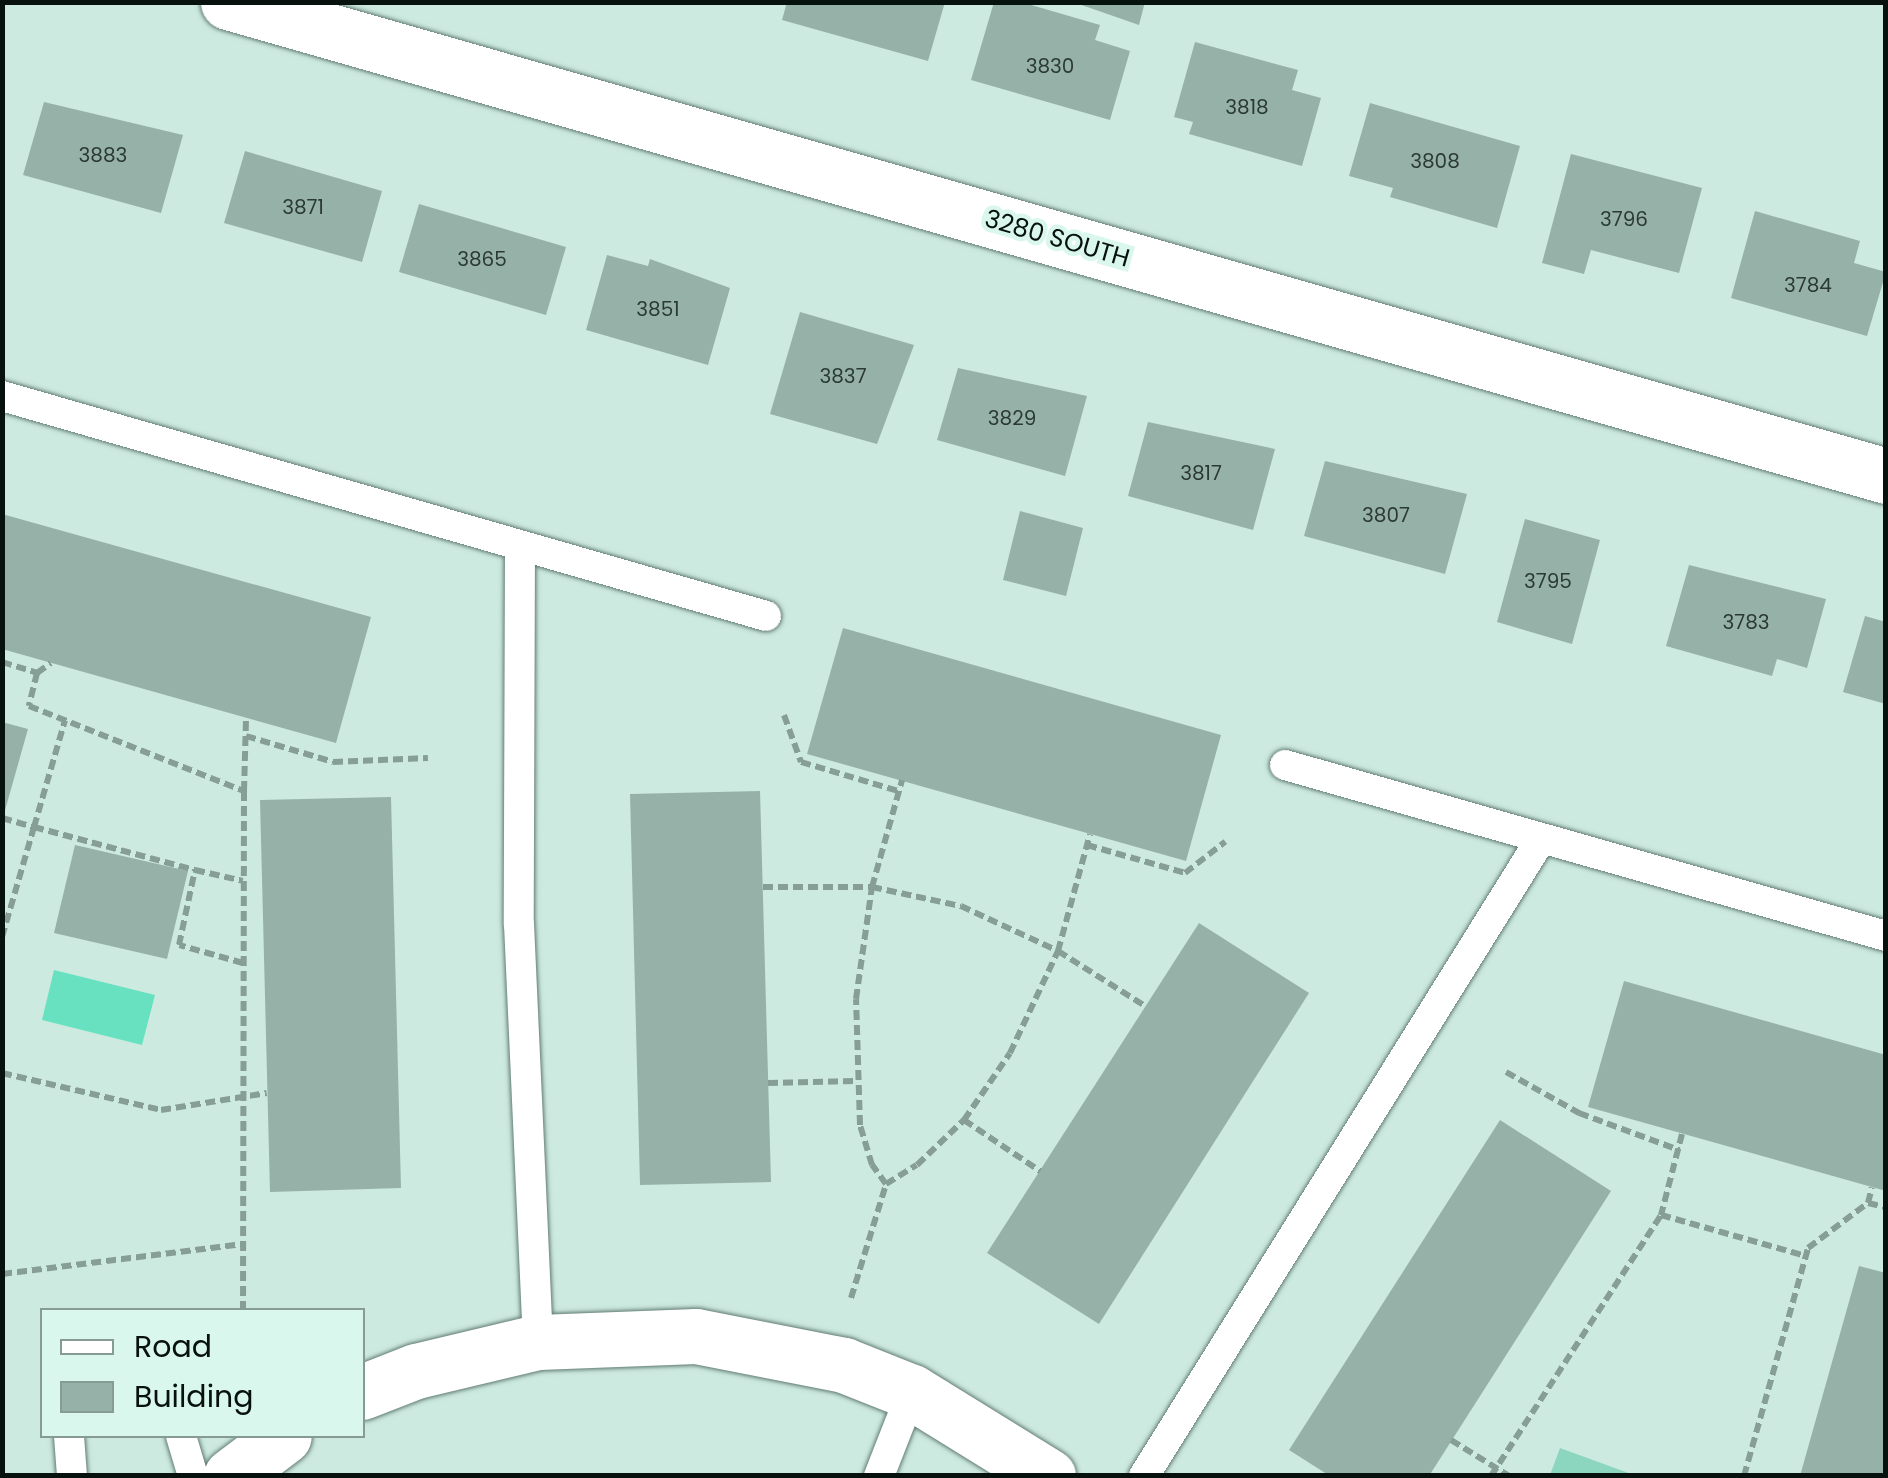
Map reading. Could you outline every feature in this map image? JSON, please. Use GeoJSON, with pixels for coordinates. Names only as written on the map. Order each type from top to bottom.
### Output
{"type":"FeatureCollection","features":[{"type":"Feature","properties":{"kind":"street","name":"3280 SOUTH"},"geometry":{"type":"LineString","coordinates":[[228,2],[1886,476]]}},
{"type":"Feature","properties":{"kind":"street"},"geometry":{"type":"LineString","coordinates":[[365,1391],[454,1360],[538,1342],[618,1334],[715,1339],[844,1365],[912,1392],[1048,1476]]}},
{"type":"Feature","properties":{"kind":"street"},"geometry":{"type":"LineString","coordinates":[[232,1476],[281,1438]]}},
{"type":"Feature","properties":{"kind":"lane"},"geometry":{"type":"LineString","coordinates":[[2,396],[766,616]]}},
{"type":"Feature","properties":{"kind":"lane"},"geometry":{"type":"LineString","coordinates":[[520,547],[519,924],[538,1342]]}},
{"type":"Feature","properties":{"kind":"lane"},"geometry":{"type":"LineString","coordinates":[[1285,765],[1886,936]]}},
{"type":"Feature","properties":{"kind":"lane"},"geometry":{"type":"LineString","coordinates":[[1144,1476],[1541,839]]}},
{"type":"Feature","properties":{"kind":"lane"},"geometry":{"type":"LineString","coordinates":[[879,1476],[912,1392]]}},
{"type":"Feature","properties":{"kind":"lane"},"geometry":{"type":"LineString","coordinates":[[68,1438],[72,1476]]}},
{"type":"Feature","properties":{"kind":"lane"},"geometry":{"type":"LineString","coordinates":[[182,1438],[193,1476]]}},
{"type":"Feature","properties":{"kind":"path"},"geometry":{"type":"LineString","coordinates":[[2,662],[37,673]]}},
{"type":"Feature","properties":{"kind":"path"},"geometry":{"type":"LineString","coordinates":[[51,663],[37,673],[30,706],[244,791]]}},
{"type":"Feature","properties":{"kind":"path"},"geometry":{"type":"LineString","coordinates":[[784,716],[800,762],[898,791]]}},
{"type":"Feature","properties":{"kind":"path"},"geometry":{"type":"LineString","coordinates":[[243,1308],[246,718]]}},
{"type":"Feature","properties":{"kind":"path"},"geometry":{"type":"LineString","coordinates":[[2,937],[65,720]]}},
{"type":"Feature","properties":{"kind":"path"},"geometry":{"type":"LineString","coordinates":[[246,736],[333,762],[428,758]]}},
{"type":"Feature","properties":{"kind":"path"},"geometry":{"type":"LineString","coordinates":[[886,1184],[868,1152],[855,1081],[856,998],[872,887],[902,780]]}},
{"type":"Feature","properties":{"kind":"path"},"geometry":{"type":"LineString","coordinates":[[2,818],[244,882]]}},
{"type":"Feature","properties":{"kind":"path"},"geometry":{"type":"LineString","coordinates":[[851,1298],[886,1184],[918,1166],[964,1120],[1010,1053],[1058,951],[1090,834]]}},
{"type":"Feature","properties":{"kind":"path"},"geometry":{"type":"LineString","coordinates":[[1087,845],[1185,873],[1225,842]]}},
{"type":"Feature","properties":{"kind":"path"},"geometry":{"type":"LineString","coordinates":[[195,870],[178,945],[243,963]]}},
{"type":"Feature","properties":{"kind":"path"},"geometry":{"type":"LineString","coordinates":[[763,887],[872,887],[961,906],[1058,951],[1145,1006]]}},
{"type":"Feature","properties":{"kind":"path"},"geometry":{"type":"LineString","coordinates":[[1506,1072],[1579,1113],[1678,1150]]}},
{"type":"Feature","properties":{"kind":"path"},"geometry":{"type":"LineString","coordinates":[[2,1073],[161,1110],[242,1094],[268,1093]]}},
{"type":"Feature","properties":{"kind":"path"},"geometry":{"type":"LineString","coordinates":[[768,1082],[855,1081]]}},
{"type":"Feature","properties":{"kind":"path"},"geometry":{"type":"LineString","coordinates":[[964,1120],[1040,1171]]}},
{"type":"Feature","properties":{"kind":"path"},"geometry":{"type":"LineString","coordinates":[[1494,1472],[1661,1215],[1682,1134]]}},
{"type":"Feature","properties":{"kind":"path"},"geometry":{"type":"LineString","coordinates":[[1744,1476],[1806,1256],[1868,1203],[1872,1188]]}},
{"type":"Feature","properties":{"kind":"path"},"geometry":{"type":"LineString","coordinates":[[1868,1203],[1886,1207]]}},
{"type":"Feature","properties":{"kind":"path"},"geometry":{"type":"LineString","coordinates":[[1661,1215],[1806,1256]]}},
{"type":"Feature","properties":{"kind":"path"},"geometry":{"type":"LineString","coordinates":[[2,1274],[243,1244]]}},
{"type":"Feature","properties":{"kind":"path"},"geometry":{"type":"LineString","coordinates":[[1451,1440],[1494,1472],[1509,1476]]}},
{"type":"Feature","properties":{"kind":"shaded area"},"geometry":{"type":"Polygon","coordinates":[[[54,970],[155,995],[142,1045],[42,1020],[54,970]]]}},
{"type":"Feature","properties":{"kind":"shaded area"},"geometry":{"type":"Polygon","coordinates":[[[1560,1448],[1634,1475],[1550,1475],[1560,1448]]]}},
{"type":"Feature","properties":{"kind":"building"},"geometry":{"type":"Polygon","coordinates":[[[787,2],[945,2],[928,61],[782,20],[787,2]]]}},
{"type":"Feature","properties":{"kind":"building"},"geometry":{"type":"Polygon","coordinates":[[[994,2],[1021,2],[1100,25],[1095,40],[1130,51],[1110,120],[971,80],[994,2]]]}},
{"type":"Feature","properties":{"kind":"building"},"geometry":{"type":"Polygon","coordinates":[[[1073,2],[1145,2],[1139,25],[1073,2]]]}},
{"type":"Feature","properties":{"kind":"building"},"geometry":{"type":"Polygon","coordinates":[[[1195,42],[1298,70],[1292,90],[1321,98],[1302,166],[1189,134],[1193,122],[1174,117],[1195,42]]]}},
{"type":"Feature","properties":{"kind":"building"},"geometry":{"type":"Polygon","coordinates":[[[44,102],[183,135],[161,213],[23,175],[44,102]]]}},
{"type":"Feature","properties":{"kind":"building"},"geometry":{"type":"Polygon","coordinates":[[[1370,103],[1520,146],[1497,228],[1390,197],[1393,188],[1349,176],[1370,103]]]}},
{"type":"Feature","properties":{"kind":"building"},"geometry":{"type":"Polygon","coordinates":[[[245,151],[382,191],[362,262],[224,223],[245,151]]]}},
{"type":"Feature","properties":{"kind":"building"},"geometry":{"type":"Polygon","coordinates":[[[1571,154],[1702,188],[1679,273],[1591,250],[1584,274],[1542,263],[1571,154]]]}},
{"type":"Feature","properties":{"kind":"building"},"geometry":{"type":"Polygon","coordinates":[[[419,204],[566,247],[546,315],[399,272],[419,204]]]}},
{"type":"Feature","properties":{"kind":"building"},"geometry":{"type":"Polygon","coordinates":[[[1755,211],[1860,241],[1854,263],[1886,272],[1867,336],[1731,298],[1755,211]]]}},
{"type":"Feature","properties":{"kind":"building"},"geometry":{"type":"Polygon","coordinates":[[[607,255],[648,266],[650,259],[730,288],[708,365],[586,330],[607,255]]]}},
{"type":"Feature","properties":{"kind":"building"},"geometry":{"type":"Polygon","coordinates":[[[800,312],[914,345],[877,444],[770,414],[800,312]]]}},
{"type":"Feature","properties":{"kind":"building"},"geometry":{"type":"Polygon","coordinates":[[[958,368],[1087,396],[1065,476],[937,440],[958,368]]]}},
{"type":"Feature","properties":{"kind":"building"},"geometry":{"type":"Polygon","coordinates":[[[1148,422],[1275,449],[1253,530],[1128,496],[1148,422]]]}},
{"type":"Feature","properties":{"kind":"building"},"geometry":{"type":"Polygon","coordinates":[[[1325,461],[1467,494],[1445,574],[1304,536],[1325,461]]]}},
{"type":"Feature","properties":{"kind":"building"},"geometry":{"type":"Polygon","coordinates":[[[1020,511],[1083,528],[1066,596],[1003,580],[1020,511]]]}},
{"type":"Feature","properties":{"kind":"building"},"geometry":{"type":"Polygon","coordinates":[[[2,514],[371,617],[336,743],[2,649],[2,514]]]}},
{"type":"Feature","properties":{"kind":"building"},"geometry":{"type":"Polygon","coordinates":[[[1525,519],[1600,540],[1572,644],[1497,622],[1525,519]]]}},
{"type":"Feature","properties":{"kind":"building"},"geometry":{"type":"Polygon","coordinates":[[[1689,565],[1826,599],[1807,668],[1777,659],[1772,676],[1666,646],[1689,565]]]}},
{"type":"Feature","properties":{"kind":"building"},"geometry":{"type":"Polygon","coordinates":[[[1865,616],[1886,622],[1886,704],[1843,692],[1865,616]]]}},
{"type":"Feature","properties":{"kind":"building"},"geometry":{"type":"Polygon","coordinates":[[[843,628],[1221,735],[1186,861],[807,754],[843,628]]]}},
{"type":"Feature","properties":{"kind":"building"},"geometry":{"type":"Polygon","coordinates":[[[2,722],[28,729],[4,814],[2,814],[2,722]]]}},
{"type":"Feature","properties":{"kind":"building"},"geometry":{"type":"Polygon","coordinates":[[[760,791],[771,1182],[640,1185],[630,794],[760,791]]]}},
{"type":"Feature","properties":{"kind":"building"},"geometry":{"type":"Polygon","coordinates":[[[391,797],[401,1188],[270,1192],[260,800],[391,797]]]}},
{"type":"Feature","properties":{"kind":"building"},"geometry":{"type":"Polygon","coordinates":[[[75,845],[188,871],[167,959],[54,933],[75,845]]]}},
{"type":"Feature","properties":{"kind":"building"},"geometry":{"type":"Polygon","coordinates":[[[1199,923],[1309,993],[1099,1324],[987,1253],[1199,923]]]}},
{"type":"Feature","properties":{"kind":"building"},"geometry":{"type":"Polygon","coordinates":[[[1624,981],[1886,1055],[1886,1191],[1588,1107],[1624,981]]]}},
{"type":"Feature","properties":{"kind":"building"},"geometry":{"type":"Polygon","coordinates":[[[1500,1120],[1611,1191],[1429,1476],[1330,1476],[1289,1450],[1500,1120]]]}},
{"type":"Feature","properties":{"kind":"building"},"geometry":{"type":"Polygon","coordinates":[[[1859,1266],[1886,1273],[1886,1476],[1800,1476],[1859,1266]]]}}]}
